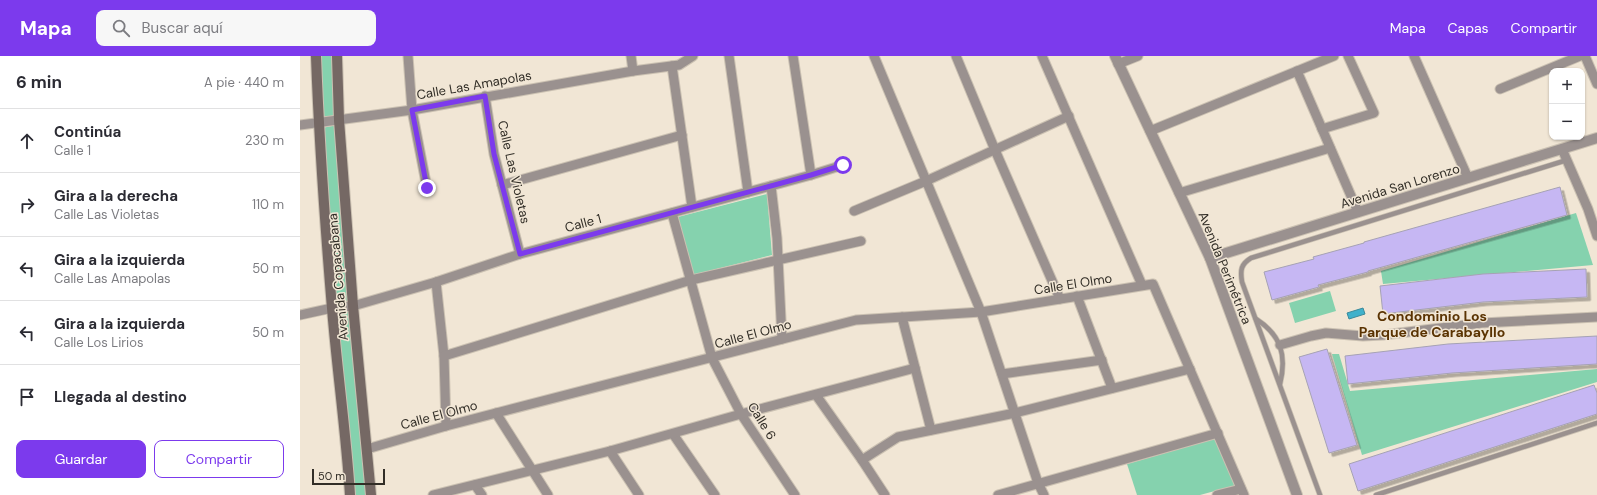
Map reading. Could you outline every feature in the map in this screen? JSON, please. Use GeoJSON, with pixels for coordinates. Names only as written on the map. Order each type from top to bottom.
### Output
{"type":"FeatureCollection","features":[{"type":"Feature","properties":{"kind":"main road","name":"Avenida Copacabana"},"geometry":{"type":"LineString","coordinates":[[316,56],[332,308],[350,495]]}},
{"type":"Feature","properties":{"kind":"main road","name":"Avenida Copacabana"},"geometry":{"type":"LineString","coordinates":[[337,56],[339,120],[352,306],[371,495]]}},
{"type":"Feature","properties":{"kind":"street"},"geometry":{"type":"LineString","coordinates":[[408,56],[412,110],[427,188]]}},
{"type":"Feature","properties":{"kind":"street"},"geometry":{"type":"LineString","coordinates":[[630,56],[633,71]]}},
{"type":"Feature","properties":{"kind":"street","name":"Calle Las Amapolas"},"geometry":{"type":"LineString","coordinates":[[300,125],[412,110],[633,71],[680,65],[693,56]]}},
{"type":"Feature","properties":{"kind":"street"},"geometry":{"type":"LineString","coordinates":[[728,56],[748,192]]}},
{"type":"Feature","properties":{"kind":"street"},"geometry":{"type":"LineString","coordinates":[[793,56],[811,175]]}},
{"type":"Feature","properties":{"kind":"street"},"geometry":{"type":"LineString","coordinates":[[874,56],[981,312],[1038,483],[1044,495]]}},
{"type":"Feature","properties":{"kind":"street"},"geometry":{"type":"LineString","coordinates":[[956,56],[1060,299]]}},
{"type":"Feature","properties":{"kind":"street"},"geometry":{"type":"LineString","coordinates":[[1042,56],[1142,286]]}},
{"type":"Feature","properties":{"kind":"street"},"geometry":{"type":"LineString","coordinates":[[1116,60],[1138,56]]}},
{"type":"Feature","properties":{"kind":"street"},"geometry":{"type":"LineString","coordinates":[[1150,131],[1297,71],[1322,58],[1334,56]]}},
{"type":"Feature","properties":{"kind":"street"},"geometry":{"type":"LineString","coordinates":[[1322,129],[1374,113],[1348,56]]}},
{"type":"Feature","properties":{"kind":"street"},"geometry":{"type":"LineString","coordinates":[[1414,56],[1468,178]]}},
{"type":"Feature","properties":{"kind":"street"},"geometry":{"type":"LineString","coordinates":[[1500,89],[1580,56]]}},
{"type":"Feature","properties":{"kind":"street","name":"Avenida Perimétrica"},"geometry":{"type":"LineString","coordinates":[[1116,60],[1210,258],[1297,495]]}},
{"type":"Feature","properties":{"kind":"street"},"geometry":{"type":"LineString","coordinates":[[1590,60],[1597,84]]}},
{"type":"Feature","properties":{"kind":"street"},"geometry":{"type":"LineString","coordinates":[[672,66],[692,207]]}},
{"type":"Feature","properties":{"kind":"street"},"geometry":{"type":"LineString","coordinates":[[1297,71],[1358,212]]}},
{"type":"Feature","properties":{"kind":"street","name":"Calle Las Violetas"},"geometry":{"type":"LineString","coordinates":[[485,96],[494,154],[520,254]]}},
{"type":"Feature","properties":{"kind":"street"},"geometry":{"type":"LineString","coordinates":[[854,211],[926,182],[1069,116]]}},
{"type":"Feature","properties":{"kind":"street"},"geometry":{"type":"LineString","coordinates":[[502,185],[682,135]]}},
{"type":"Feature","properties":{"kind":"street","name":"Avenida San Lorenzo"},"geometry":{"type":"LineString","coordinates":[[1210,258],[1597,138]]}},
{"type":"Feature","properties":{"kind":"street"},"geometry":{"type":"LineString","coordinates":[[1179,193],[1330,148]]}},
{"type":"Feature","properties":{"kind":"street"},"geometry":{"type":"LineString","coordinates":[[1562,149],[1588,209],[1597,236]]}},
{"type":"Feature","properties":{"kind":"street","name":"Calle 1"},"geometry":{"type":"LineString","coordinates":[[300,315],[332,308],[352,306],[436,282],[520,254],[843,165]]}},
{"type":"Feature","properties":{"kind":"street"},"geometry":{"type":"LineString","coordinates":[[771,186],[778,260],[782,339]]}},
{"type":"Feature","properties":{"kind":"street","name":"Calle 6"},"geometry":{"type":"LineString","coordinates":[[672,213],[712,358],[741,414],[795,495]]}},
{"type":"Feature","properties":{"kind":"street"},"geometry":{"type":"LineString","coordinates":[[444,356],[691,280],[861,241]]}},
{"type":"Feature","properties":{"kind":"street"},"geometry":{"type":"LineString","coordinates":[[436,282],[444,356],[446,426]]}},
{"type":"Feature","properties":{"kind":"street","name":"Calle El Olmo"},"geometry":{"type":"LineString","coordinates":[[367,449],[446,426],[856,320],[981,312],[1152,284],[1190,369]]}},
{"type":"Feature","properties":{"kind":"street"},"geometry":{"type":"LineString","coordinates":[[1077,296],[1112,388]]}},
{"type":"Feature","properties":{"kind":"street"},"geometry":{"type":"LineString","coordinates":[[902,317],[931,430]]}},
{"type":"Feature","properties":{"kind":"street"},"geometry":{"type":"LineString","coordinates":[[1280,345],[1326,333],[1363,336],[1384,335],[1482,323],[1597,317]]}},
{"type":"Feature","properties":{"kind":"street"},"geometry":{"type":"LineString","coordinates":[[1002,374],[1102,360]]}},
{"type":"Feature","properties":{"kind":"street"},"geometry":{"type":"LineString","coordinates":[[438,494],[610,451],[741,414],[915,368]]}},
{"type":"Feature","properties":{"kind":"street"},"geometry":{"type":"LineString","coordinates":[[862,460],[898,437],[1015,413],[1190,369],[1242,492],[1220,495]]}},
{"type":"Feature","properties":{"kind":"street"},"geometry":{"type":"LineString","coordinates":[[816,395],[885,495]]}},
{"type":"Feature","properties":{"kind":"street"},"geometry":{"type":"LineString","coordinates":[[496,413],[548,495]]}},
{"type":"Feature","properties":{"kind":"street"},"geometry":{"type":"LineString","coordinates":[[998,495],[1218,433]]}},
{"type":"Feature","properties":{"kind":"street"},"geometry":{"type":"LineString","coordinates":[[673,434],[715,495]]}},
{"type":"Feature","properties":{"kind":"street"},"geometry":{"type":"LineString","coordinates":[[610,451],[639,495]]}},
{"type":"Feature","properties":{"kind":"street"},"geometry":{"type":"LineString","coordinates":[[475,485],[482,495]]}},
{"type":"Feature","properties":{"kind":"lane"},"geometry":{"type":"LineString","coordinates":[[1320,495],[1242,282],[1242,267],[1251,258],[1567,160]]}},
{"type":"Feature","properties":{"kind":"lane"},"geometry":{"type":"LineString","coordinates":[[1256,319],[1270,329],[1280,345],[1283,359],[1283,371],[1280,385]]}},
{"type":"Feature","properties":{"kind":"lane"},"geometry":{"type":"LineString","coordinates":[[1376,495],[1597,423]]}},
{"type":"Feature","properties":{"kind":"green space"},"geometry":{"type":"Polygon","coordinates":[[[320,56],[333,56],[335,116],[321,117],[320,56]]]}},
{"type":"Feature","properties":{"kind":"green space"},"geometry":{"type":"Polygon","coordinates":[[[337,125],[350,301],[333,303],[322,128],[337,125]]]}},
{"type":"Feature","properties":{"kind":"green space"},"geometry":{"type":"Polygon","coordinates":[[[767,194],[772,255],[693,275],[678,217],[767,194]]]}},
{"type":"Feature","properties":{"kind":"green space"},"geometry":{"type":"Polygon","coordinates":[[[1576,213],[1593,265],[1383,284],[1381,271],[1576,213]]]}},
{"type":"Feature","properties":{"kind":"green space"},"geometry":{"type":"Polygon","coordinates":[[[1330,291],[1336,311],[1295,323],[1289,303],[1330,291]]]}},
{"type":"Feature","properties":{"kind":"green space"},"geometry":{"type":"Polygon","coordinates":[[[335,311],[351,311],[368,495],[353,495],[335,311]]]}},
{"type":"Feature","properties":{"kind":"green space"},"geometry":{"type":"Polygon","coordinates":[[[1332,354],[1339,354],[1350,391],[1597,369],[1597,382],[1362,455],[1332,354]]]}},
{"type":"Feature","properties":{"kind":"green space"},"geometry":{"type":"Polygon","coordinates":[[[1217,438],[1237,485],[1200,495],[1137,495],[1127,464],[1217,438]]]}},
{"type":"Feature","properties":{"kind":"water"},"geometry":{"type":"Polygon","coordinates":[[[1363,308],[1365,314],[1349,319],[1347,313],[1363,308]]]}},
{"type":"Feature","properties":{"kind":"building"},"geometry":{"type":"Polygon","coordinates":[[[1560,187],[1567,215],[1318,285],[1319,287],[1272,300],[1264,272],[1314,259],[1313,257],[1364,242],[1560,187]]]}},
{"type":"Feature","properties":{"kind":"building"},"geometry":{"type":"Polygon","coordinates":[[[1586,269],[1587,297],[1483,302],[1383,314],[1380,286],[1483,274],[1586,269]]]}},
{"type":"Feature","properties":{"kind":"building"},"geometry":{"type":"Polygon","coordinates":[[[1597,336],[1597,364],[1452,373],[1348,384],[1345,356],[1448,344],[1597,336]]]}},
{"type":"Feature","properties":{"kind":"building"},"geometry":{"type":"Polygon","coordinates":[[[1327,349],[1357,445],[1329,453],[1299,357],[1327,349]]]}},
{"type":"Feature","properties":{"kind":"building"},"geometry":{"type":"Polygon","coordinates":[[[1594,385],[1597,393],[1597,414],[1358,491],[1349,464],[1594,385]]]}},
{"type":"Feature","properties":{"kind":"district","name":"Condominio Los Parque de Carabayllo"},"geometry":{"type":"Point","coordinates":[1432,324]}},
{"type":"Feature","properties":{"kind":"route"},"geometry":{"type":"LineString","coordinates":[[427,188],[412,110],[485,96],[494,154],[520,254],[843,165]]}}]}
